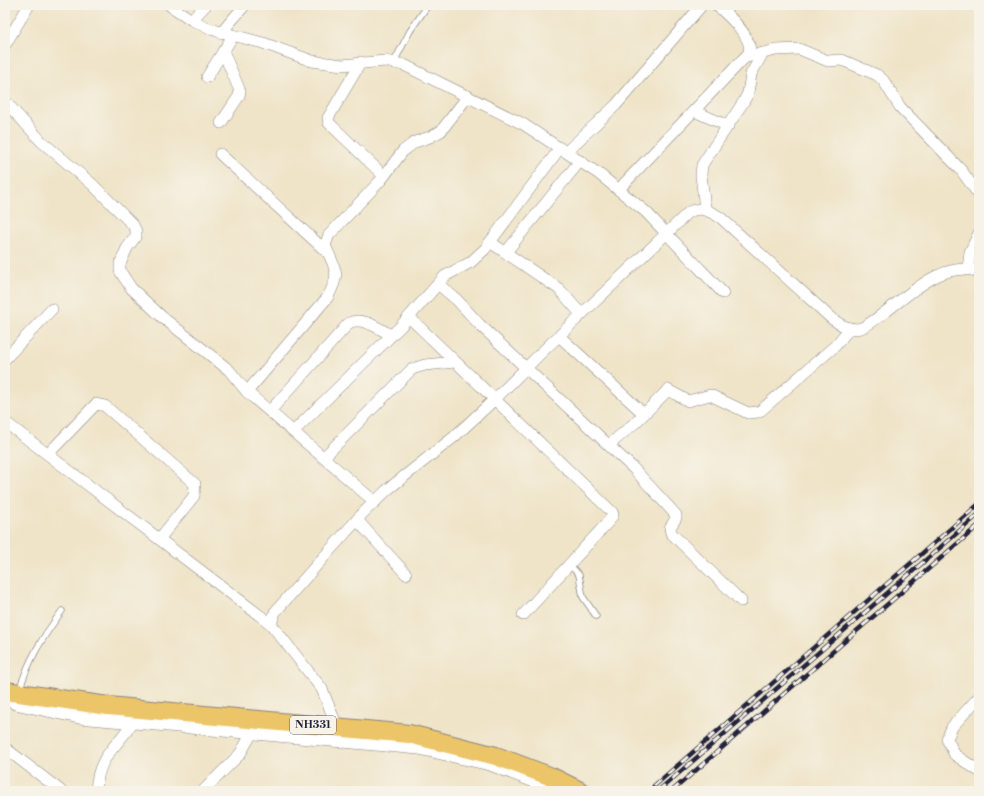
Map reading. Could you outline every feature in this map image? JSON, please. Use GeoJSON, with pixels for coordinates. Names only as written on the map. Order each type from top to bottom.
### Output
{"type":"FeatureCollection","features":[{"type":"Feature","properties":{"kind":"highway","name":"NH331"},"geometry":{"type":"LineString","coordinates":[[11,692],[37,697],[116,707],[409,734],[496,756],[552,777],[580,791]]}},
{"type":"Feature","properties":{"kind":"street"},"geometry":{"type":"LineString","coordinates":[[5,45],[29,5]]}},
{"type":"Feature","properties":{"kind":"street"},"geometry":{"type":"LineString","coordinates":[[169,5],[192,20],[221,33],[264,43],[299,57],[322,63],[342,65],[377,60],[394,62],[416,70],[523,124],[580,161],[619,189],[646,212],[723,293]]}},
{"type":"Feature","properties":{"kind":"street"},"geometry":{"type":"LineString","coordinates":[[192,20],[206,5]]}},
{"type":"Feature","properties":{"kind":"street"},"geometry":{"type":"LineString","coordinates":[[221,33],[245,5]]}},
{"type":"Feature","properties":{"kind":"street"},"geometry":{"type":"LineString","coordinates":[[294,431],[409,317],[438,284],[452,271],[478,256],[563,150],[616,105],[702,5]]}},
{"type":"Feature","properties":{"kind":"street"},"geometry":{"type":"LineString","coordinates":[[619,189],[747,57],[751,46],[748,38],[720,6]]}},
{"type":"Feature","properties":{"kind":"street"},"geometry":{"type":"LineString","coordinates":[[207,77],[233,36]]}},
{"type":"Feature","properties":{"kind":"street"},"geometry":{"type":"LineString","coordinates":[[747,57],[785,48],[799,49],[828,61],[842,60],[880,78],[900,107],[961,170],[979,195]]}},
{"type":"Feature","properties":{"kind":"street"},"geometry":{"type":"LineString","coordinates":[[221,123],[239,96],[240,91],[239,85],[223,51]]}},
{"type":"Feature","properties":{"kind":"street"},"geometry":{"type":"LineString","coordinates":[[705,209],[701,176],[702,165],[746,97],[751,74],[763,53]]}},
{"type":"Feature","properties":{"kind":"street"},"geometry":{"type":"LineString","coordinates":[[361,62],[328,118],[329,123],[384,176]]}},
{"type":"Feature","properties":{"kind":"street"},"geometry":{"type":"LineString","coordinates":[[247,392],[323,303],[331,290],[335,282],[336,269],[325,245],[326,240],[384,176],[408,146],[430,137],[441,130],[468,96]]}},
{"type":"Feature","properties":{"kind":"street"},"geometry":{"type":"LineString","coordinates":[[5,101],[41,141],[92,184],[133,225],[136,231],[136,236],[127,248],[120,264],[120,271],[131,288],[162,317],[229,370],[247,392],[375,502]]}},
{"type":"Feature","properties":{"kind":"street"},"geometry":{"type":"LineString","coordinates":[[694,111],[728,126]]}},
{"type":"Feature","properties":{"kind":"street"},"geometry":{"type":"LineString","coordinates":[[220,154],[328,253]]}},
{"type":"Feature","properties":{"kind":"street"},"geometry":{"type":"LineString","coordinates":[[506,252],[580,161]]}},
{"type":"Feature","properties":{"kind":"street"},"geometry":{"type":"LineString","coordinates":[[271,624],[275,612],[281,604],[375,502],[454,437],[689,212],[700,208],[705,209],[721,218],[832,320],[850,328],[861,328],[871,322],[938,275],[950,270],[968,269],[979,272]]}},
{"type":"Feature","properties":{"kind":"street"},"geometry":{"type":"LineString","coordinates":[[968,269],[970,252],[979,233]]}},
{"type":"Feature","properties":{"kind":"street"},"geometry":{"type":"LineString","coordinates":[[490,242],[559,289],[581,314]]}},
{"type":"Feature","properties":{"kind":"street"},"geometry":{"type":"LineString","coordinates":[[438,284],[457,300],[480,325],[527,367],[609,445],[676,515],[677,518],[670,528],[671,533],[741,601]]}},
{"type":"Feature","properties":{"kind":"street"},"geometry":{"type":"LineString","coordinates":[[5,359],[52,309]]}},
{"type":"Feature","properties":{"kind":"street"},"geometry":{"type":"LineString","coordinates":[[409,317],[455,362],[477,380],[612,512],[613,515],[609,521],[523,615]]}},
{"type":"Feature","properties":{"kind":"street"},"geometry":{"type":"LineString","coordinates":[[270,411],[350,323],[355,320],[361,320],[391,335]]}},
{"type":"Feature","properties":{"kind":"street"},"geometry":{"type":"LineString","coordinates":[[609,445],[668,390],[688,401],[710,395],[744,412],[755,414],[763,409],[835,346],[850,328]]}},
{"type":"Feature","properties":{"kind":"street"},"geometry":{"type":"LineString","coordinates":[[559,336],[644,414]]}},
{"type":"Feature","properties":{"kind":"street"},"geometry":{"type":"LineString","coordinates":[[324,457],[412,369],[425,365],[455,362]]}},
{"type":"Feature","properties":{"kind":"street"},"geometry":{"type":"LineString","coordinates":[[48,454],[96,404],[105,406],[195,484],[194,496],[160,538]]}},
{"type":"Feature","properties":{"kind":"street"},"geometry":{"type":"LineString","coordinates":[[5,422],[160,538],[271,624],[322,689],[336,724]]}},
{"type":"Feature","properties":{"kind":"street"},"geometry":{"type":"LineString","coordinates":[[357,520],[406,574]]}},
{"type":"Feature","properties":{"kind":"street"},"geometry":{"type":"LineString","coordinates":[[560,791],[490,764],[419,748],[132,723],[60,714],[15,703],[11,692],[116,704],[336,724],[410,729],[448,737],[498,751],[555,772],[592,791]]}},
{"type":"Feature","properties":{"kind":"street"},"geometry":{"type":"LineString","coordinates":[[979,698],[952,727],[947,739],[955,755],[979,771]]}},
{"type":"Feature","properties":{"kind":"street"},"geometry":{"type":"LineString","coordinates":[[96,791],[98,770],[103,759],[132,723]]}},
{"type":"Feature","properties":{"kind":"street"},"geometry":{"type":"LineString","coordinates":[[203,791],[240,754],[252,733]]}},
{"type":"Feature","properties":{"kind":"street"},"geometry":{"type":"LineString","coordinates":[[5,748],[61,791]]}},
{"type":"Feature","properties":{"kind":"lane"},"geometry":{"type":"LineString","coordinates":[[394,62],[410,31],[428,5]]}},
{"type":"Feature","properties":{"kind":"lane"},"geometry":{"type":"LineString","coordinates":[[569,564],[578,575],[583,597],[596,616]]}},
{"type":"Feature","properties":{"kind":"lane"},"geometry":{"type":"LineString","coordinates":[[11,692],[46,633],[62,612]]}},
{"type":"Feature","properties":{"kind":"railway"},"geometry":{"type":"LineString","coordinates":[[654,786],[979,504]]}},
{"type":"Feature","properties":{"kind":"railway"},"geometry":{"type":"LineString","coordinates":[[658,791],[979,514]]}},
{"type":"Feature","properties":{"kind":"railway"},"geometry":{"type":"LineString","coordinates":[[672,791],[979,525]]}}]}
